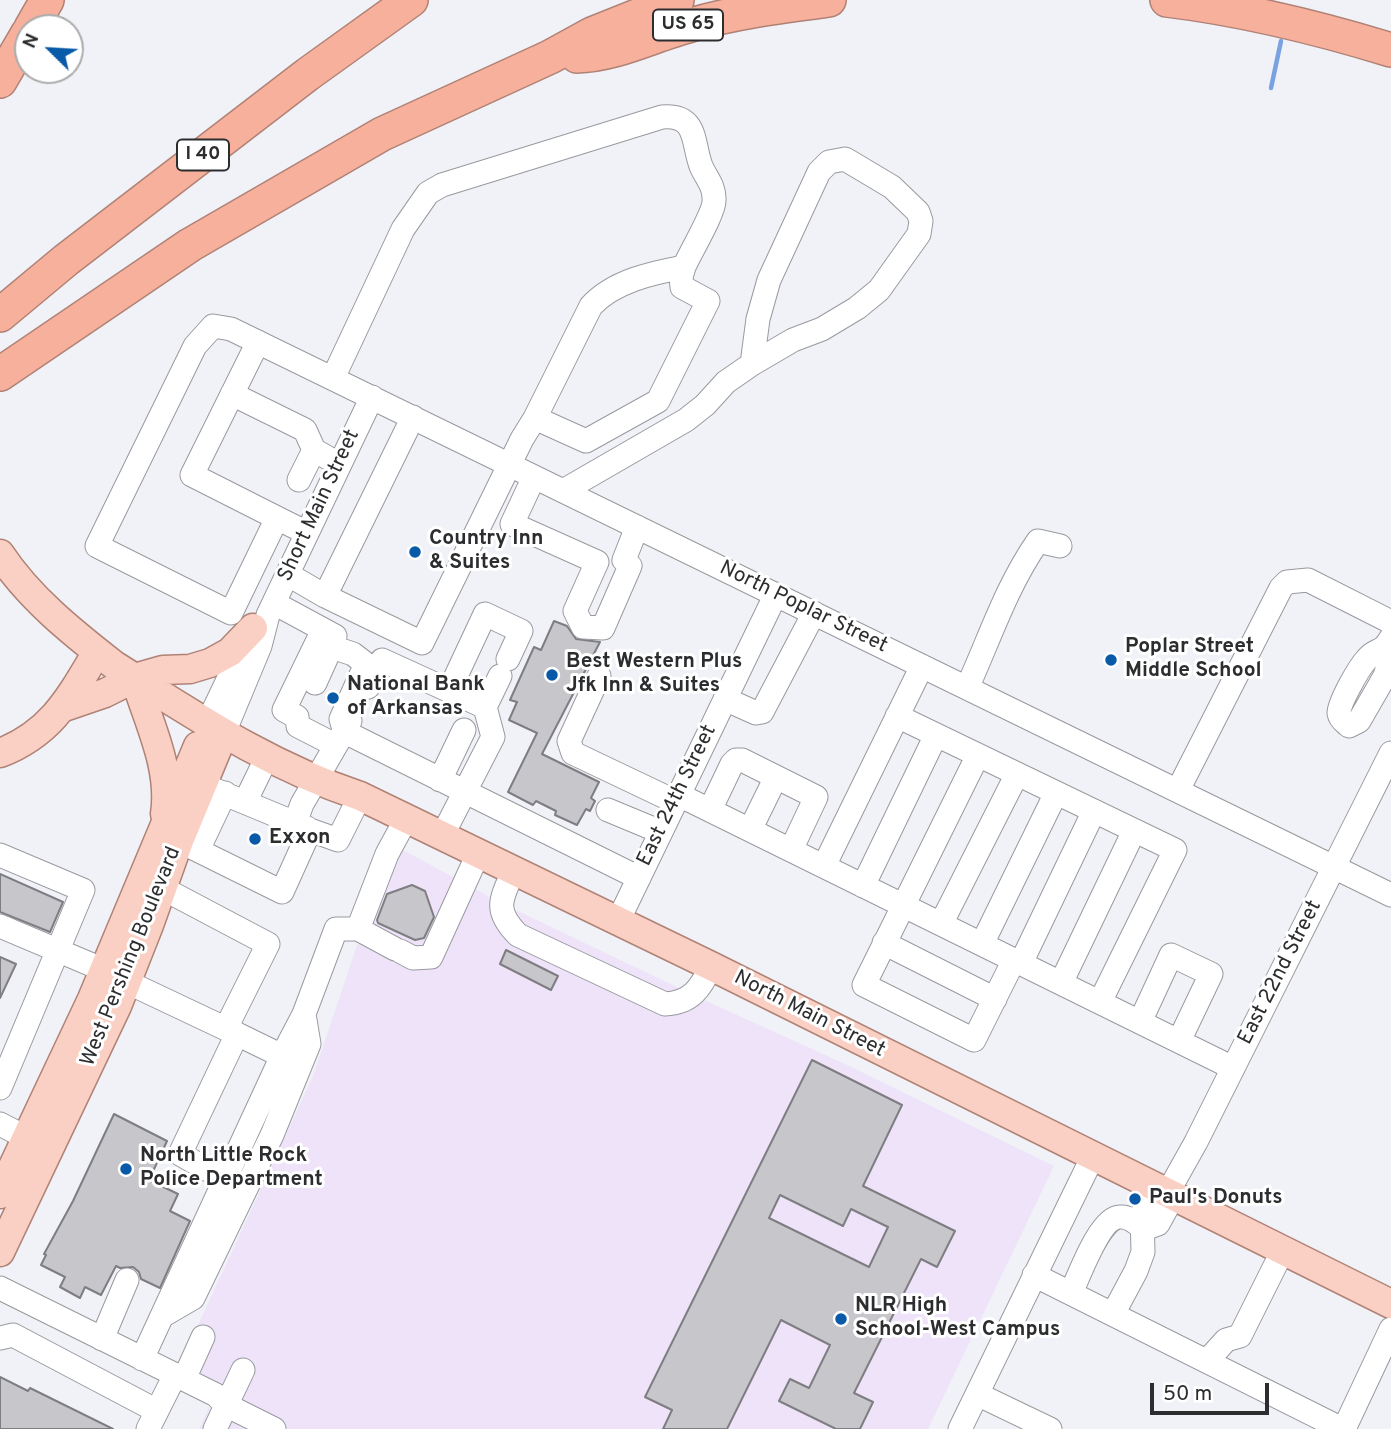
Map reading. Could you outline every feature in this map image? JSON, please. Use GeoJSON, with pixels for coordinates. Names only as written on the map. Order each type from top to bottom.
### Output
{"type":"FeatureCollection","features":[{"type":"Feature","properties":{"kind":"highway"},"geometry":{"type":"LineString","coordinates":[[309,74],[379,0]]}},
{"type":"Feature","properties":{"kind":"highway","name":"I 40"},"geometry":{"type":"LineString","coordinates":[[0,315],[66,260],[309,74],[411,0]]}},
{"type":"Feature","properties":{"kind":"highway"},"geometry":{"type":"LineString","coordinates":[[0,374],[190,245],[382,134],[550,57],[592,34],[677,0]]}},
{"type":"Feature","properties":{"kind":"highway","name":"US 65"},"geometry":{"type":"LineString","coordinates":[[550,57],[597,56],[691,24],[829,0]]}},
{"type":"Feature","properties":{"kind":"highway"},"geometry":{"type":"LineString","coordinates":[[1167,0],[1244,13],[1391,50]]}},
{"type":"Feature","properties":{"kind":"highway"},"geometry":{"type":"LineString","coordinates":[[0,81],[14,57]]}},
{"type":"Feature","properties":{"kind":"main road","name":"North Main Street"},"geometry":{"type":"LineString","coordinates":[[0,554],[38,598],[97,652],[211,731],[316,781],[360,796],[711,966],[1391,1304]]}},
{"type":"Feature","properties":{"kind":"main road"},"geometry":{"type":"LineString","coordinates":[[64,707],[105,693],[135,678],[163,670],[190,669],[209,663],[230,652],[256,615]]}},
{"type":"Feature","properties":{"kind":"main road"},"geometry":{"type":"LineString","coordinates":[[0,753],[39,730],[64,707],[97,652]]}},
{"type":"Feature","properties":{"kind":"main road"},"geometry":{"type":"LineString","coordinates":[[135,678],[162,754],[167,801],[180,839]]}},
{"type":"Feature","properties":{"kind":"main road","name":"West Pershing Boulevard"},"geometry":{"type":"LineString","coordinates":[[0,1252],[116,976],[180,839],[224,793],[211,731]]}},
{"type":"Feature","properties":{"kind":"main road","name":"West Pershing Boulevard"},"geometry":{"type":"LineString","coordinates":[[2,1184],[162,888],[180,839],[211,731]]}},
{"type":"Feature","properties":{"kind":"street"},"geometry":{"type":"LineString","coordinates":[[333,379],[403,229],[428,193],[442,185],[662,117],[682,119],[691,128],[701,167],[711,181],[715,203],[684,267],[682,287],[708,301],[658,401],[586,442],[540,420]]}},
{"type":"Feature","properties":{"kind":"street"},"geometry":{"type":"LineString","coordinates":[[563,491],[686,420],[705,405],[726,382],[751,364],[793,340],[822,329],[857,308],[879,289],[919,234],[921,221],[918,212],[892,187],[845,159],[829,162],[819,172],[769,280],[758,319],[751,364]]}},
{"type":"Feature","properties":{"kind":"street"},"geometry":{"type":"LineString","coordinates":[[637,527],[624,560],[630,566],[603,628],[583,627],[575,611],[597,562],[512,524],[522,471],[540,420],[591,306],[600,297],[646,274],[684,267]]}},
{"type":"Feature","properties":{"kind":"street","name":"North Poplar Street"},"geometry":{"type":"LineString","coordinates":[[256,615],[97,546],[195,346],[213,326],[231,329],[372,397],[1391,895]]}},
{"type":"Feature","properties":{"kind":"street"},"geometry":{"type":"LineString","coordinates":[[258,342],[192,475],[307,533]]}},
{"type":"Feature","properties":{"kind":"street"},"geometry":{"type":"LineString","coordinates":[[232,394],[305,430],[314,450],[340,464]]}},
{"type":"Feature","properties":{"kind":"street","name":"Short Main Street"},"geometry":{"type":"LineString","coordinates":[[256,615],[288,574],[372,397]]}},
{"type":"Feature","properties":{"kind":"street"},"geometry":{"type":"LineString","coordinates":[[325,596],[412,417]]}},
{"type":"Feature","properties":{"kind":"street"},"geometry":{"type":"LineString","coordinates":[[299,480],[314,450]]}},
{"type":"Feature","properties":{"kind":"street"},"geometry":{"type":"LineString","coordinates":[[288,574],[325,596],[422,643],[522,471]]}},
{"type":"Feature","properties":{"kind":"street"},"geometry":{"type":"LineString","coordinates":[[211,731],[256,615],[277,518]]}},
{"type":"Feature","properties":{"kind":"street"},"geometry":{"type":"LineString","coordinates":[[967,688],[981,650],[1021,565],[1038,541],[1060,546]]}},
{"type":"Feature","properties":{"kind":"street"},"geometry":{"type":"LineString","coordinates":[[1178,790],[1281,588],[1287,582],[1308,579],[1391,622]]}},
{"type":"Feature","properties":{"kind":"street","name":"East 24th Street"},"geometry":{"type":"LineString","coordinates":[[618,921],[776,594]]}},
{"type":"Feature","properties":{"kind":"street"},"geometry":{"type":"LineString","coordinates":[[725,699],[756,713],[762,712],[814,613]]}},
{"type":"Feature","properties":{"kind":"street"},"geometry":{"type":"LineString","coordinates":[[442,836],[493,737],[485,707],[521,631],[485,614],[449,691]]}},
{"type":"Feature","properties":{"kind":"street"},"geometry":{"type":"LineString","coordinates":[[256,615],[323,630],[485,707]]}},
{"type":"Feature","properties":{"kind":"street"},"geometry":{"type":"LineString","coordinates":[[297,718],[285,710],[323,630]]}},
{"type":"Feature","properties":{"kind":"street"},"geometry":{"type":"LineString","coordinates":[[340,739],[341,719],[366,664],[354,654],[335,648],[329,652],[297,718],[298,726],[340,739],[440,780],[639,878]]}},
{"type":"Feature","properties":{"kind":"street"},"geometry":{"type":"LineString","coordinates":[[180,839],[282,892],[316,781],[382,660]]}},
{"type":"Feature","properties":{"kind":"street"},"geometry":{"type":"LineString","coordinates":[[824,866],[922,666]]}},
{"type":"Feature","properties":{"kind":"street"},"geometry":{"type":"LineString","coordinates":[[599,676],[569,741],[573,753],[710,810],[1233,1068]]}},
{"type":"Feature","properties":{"kind":"street"},"geometry":{"type":"LineString","coordinates":[[897,716],[1175,850],[1100,1002]]}},
{"type":"Feature","properties":{"kind":"street"},"geometry":{"type":"LineString","coordinates":[[440,780],[464,730]]}},
{"type":"Feature","properties":{"kind":"street"},"geometry":{"type":"LineString","coordinates":[[863,886],[936,735]]}},
{"type":"Feature","properties":{"kind":"street","name":"East 22nd Street"},"geometry":{"type":"LineString","coordinates":[[1144,1229],[1158,1224],[1166,1191],[1233,1068],[1391,752]]}},
{"type":"Feature","properties":{"kind":"street"},"geometry":{"type":"LineString","coordinates":[[978,755],[864,985],[974,1040],[1094,811]]}},
{"type":"Feature","properties":{"kind":"street"},"geometry":{"type":"LineString","coordinates":[[267,757],[224,793],[338,840],[360,796]]}},
{"type":"Feature","properties":{"kind":"street"},"geometry":{"type":"LineString","coordinates":[[710,810],[732,764],[736,760],[742,760],[816,797],[791,850]]}},
{"type":"Feature","properties":{"kind":"street"},"geometry":{"type":"LineString","coordinates":[[941,924],[1017,774]]}},
{"type":"Feature","properties":{"kind":"street"},"geometry":{"type":"LineString","coordinates":[[750,830],[776,777]]}},
{"type":"Feature","properties":{"kind":"street"},"geometry":{"type":"LineString","coordinates":[[982,944],[1056,793]]}},
{"type":"Feature","properties":{"kind":"street"},"geometry":{"type":"LineString","coordinates":[[608,810],[661,832]]}},
{"type":"Feature","properties":{"kind":"street"},"geometry":{"type":"LineString","coordinates":[[358,929],[387,854],[405,819]]}},
{"type":"Feature","properties":{"kind":"street"},"geometry":{"type":"LineString","coordinates":[[1061,983],[1134,831]]}},
{"type":"Feature","properties":{"kind":"street"},"geometry":{"type":"LineString","coordinates":[[142,1359],[224,1179],[304,1014],[336,929],[358,929],[413,958],[431,957],[478,854]]}},
{"type":"Feature","properties":{"kind":"street"},"geometry":{"type":"LineString","coordinates":[[0,855],[83,890],[0,1088]]}},
{"type":"Feature","properties":{"kind":"street"},"geometry":{"type":"LineString","coordinates":[[513,870],[502,898],[501,910],[509,926],[518,935],[665,1004],[676,1003],[694,994],[701,988],[711,966]]}},
{"type":"Feature","properties":{"kind":"street"},"geometry":{"type":"LineString","coordinates":[[162,888],[268,944],[180,1154],[224,1179]]}},
{"type":"Feature","properties":{"kind":"street"},"geometry":{"type":"LineString","coordinates":[[0,926],[116,976],[282,1056]]}},
{"type":"Feature","properties":{"kind":"street"},"geometry":{"type":"LineString","coordinates":[[884,943],[995,999]]}},
{"type":"Feature","properties":{"kind":"street"},"geometry":{"type":"LineString","coordinates":[[1140,1022],[1171,955],[1211,974],[1179,1041]]}},
{"type":"Feature","properties":{"kind":"street"},"geometry":{"type":"LineString","coordinates":[[162,1316],[193,1298],[272,1135],[309,1044],[304,1014]]}},
{"type":"Feature","properties":{"kind":"street"},"geometry":{"type":"LineString","coordinates":[[0,1124],[27,1138]]}},
{"type":"Feature","properties":{"kind":"street"},"geometry":{"type":"LineString","coordinates":[[960,1429],[1093,1156]]}},
{"type":"Feature","properties":{"kind":"street"},"geometry":{"type":"LineString","coordinates":[[1071,1293],[1098,1236],[1112,1219],[1130,1219],[1144,1229],[1143,1252],[1113,1314]]}},
{"type":"Feature","properties":{"kind":"street"},"geometry":{"type":"LineString","coordinates":[[1207,1361],[1226,1340],[1240,1336],[1283,1250]]}},
{"type":"Feature","properties":{"kind":"street"},"geometry":{"type":"LineString","coordinates":[[1034,1275],[1343,1429],[1391,1329]]}},
{"type":"Feature","properties":{"kind":"street"},"geometry":{"type":"LineString","coordinates":[[102,1339],[127,1280]]}},
{"type":"Feature","properties":{"kind":"street"},"geometry":{"type":"LineString","coordinates":[[0,1288],[215,1395],[226,1405],[274,1429]]}},
{"type":"Feature","properties":{"kind":"street"},"geometry":{"type":"LineString","coordinates":[[29,1303],[6,1337],[153,1420],[203,1337]]}},
{"type":"Feature","properties":{"kind":"street"},"geometry":{"type":"LineString","coordinates":[[215,1429],[243,1370]]}},
{"type":"Feature","properties":{"kind":"street"},"geometry":{"type":"LineString","coordinates":[[977,1394],[1050,1429]]}},
{"type":"Feature","properties":{"kind":"shaded area"},"geometry":{"type":"Polygon","coordinates":[[[401,849],[501,903],[845,1064],[1054,1166],[928,1429],[199,1429],[215,1395],[175,1375],[313,1076],[356,948],[401,849]]]}},
{"type":"Feature","properties":{"kind":"building"},"geometry":{"type":"Polygon","coordinates":[[[554,621],[567,626],[576,639],[600,642],[542,754],[599,782],[591,798],[595,801],[590,811],[586,809],[577,825],[555,815],[556,811],[536,801],[533,805],[508,792],[537,733],[509,720],[517,702],[510,700],[534,647],[541,650],[554,621]]]}},
{"type":"Feature","properties":{"kind":"building"},"geometry":{"type":"Polygon","coordinates":[[[0,874],[63,902],[50,932],[0,912],[0,874]]]}},
{"type":"Feature","properties":{"kind":"building"},"geometry":{"type":"Polygon","coordinates":[[[412,885],[425,891],[434,917],[424,938],[415,940],[378,923],[377,920],[387,894],[412,885]]]}},
{"type":"Feature","properties":{"kind":"building"},"geometry":{"type":"Polygon","coordinates":[[[506,950],[558,976],[551,990],[500,964],[506,950]]]}},
{"type":"Feature","properties":{"kind":"building"},"geometry":{"type":"Polygon","coordinates":[[[0,957],[16,964],[0,998],[0,957]]]}},
{"type":"Feature","properties":{"kind":"building"},"geometry":{"type":"Polygon","coordinates":[[[812,1060],[902,1105],[863,1186],[955,1231],[937,1267],[921,1259],[854,1393],[873,1402],[860,1429],[836,1429],[779,1401],[790,1379],[809,1388],[830,1345],[781,1320],[727,1429],[663,1429],[672,1410],[645,1397],[812,1060]],[[780,1195],[769,1218],[869,1267],[888,1227],[851,1209],[843,1226],[780,1195]]]}},
{"type":"Feature","properties":{"kind":"building"},"geometry":{"type":"Polygon","coordinates":[[[114,1114],[167,1141],[149,1180],[178,1194],[170,1211],[190,1221],[160,1288],[141,1279],[139,1272],[133,1267],[116,1266],[101,1295],[85,1287],[80,1298],[60,1287],[65,1277],[41,1265],[114,1114]]]}},
{"type":"Feature","properties":{"kind":"building"},"geometry":{"type":"Polygon","coordinates":[[[0,1377],[28,1391],[30,1388],[113,1429],[0,1429],[0,1377]]]}},
{"type":"Feature","properties":{"kind":"waterway"},"geometry":{"type":"LineString","coordinates":[[1271,88],[1281,41]]}},
{"type":"Feature","properties":{"kind":"place","name":"Country Inn & Suites"},"geometry":{"type":"Point","coordinates":[415,552]}},
{"type":"Feature","properties":{"kind":"place","name":"Poplar Street Middle School"},"geometry":{"type":"Point","coordinates":[1111,660]}},
{"type":"Feature","properties":{"kind":"place","name":"Best Western Plus Jfk Inn & Suites"},"geometry":{"type":"Point","coordinates":[552,675]}},
{"type":"Feature","properties":{"kind":"place","name":"National Bank of Arkansas"},"geometry":{"type":"Point","coordinates":[333,698]}},
{"type":"Feature","properties":{"kind":"place","name":"Exxon"},"geometry":{"type":"Point","coordinates":[255,839]}},
{"type":"Feature","properties":{"kind":"place","name":"North Little Rock Police Department"},"geometry":{"type":"Point","coordinates":[126,1169]}},
{"type":"Feature","properties":{"kind":"place","name":"Paul's Donuts"},"geometry":{"type":"Point","coordinates":[1135,1199]}},
{"type":"Feature","properties":{"kind":"place","name":"NLR High School-West Campus"},"geometry":{"type":"Point","coordinates":[841,1319]}}]}
